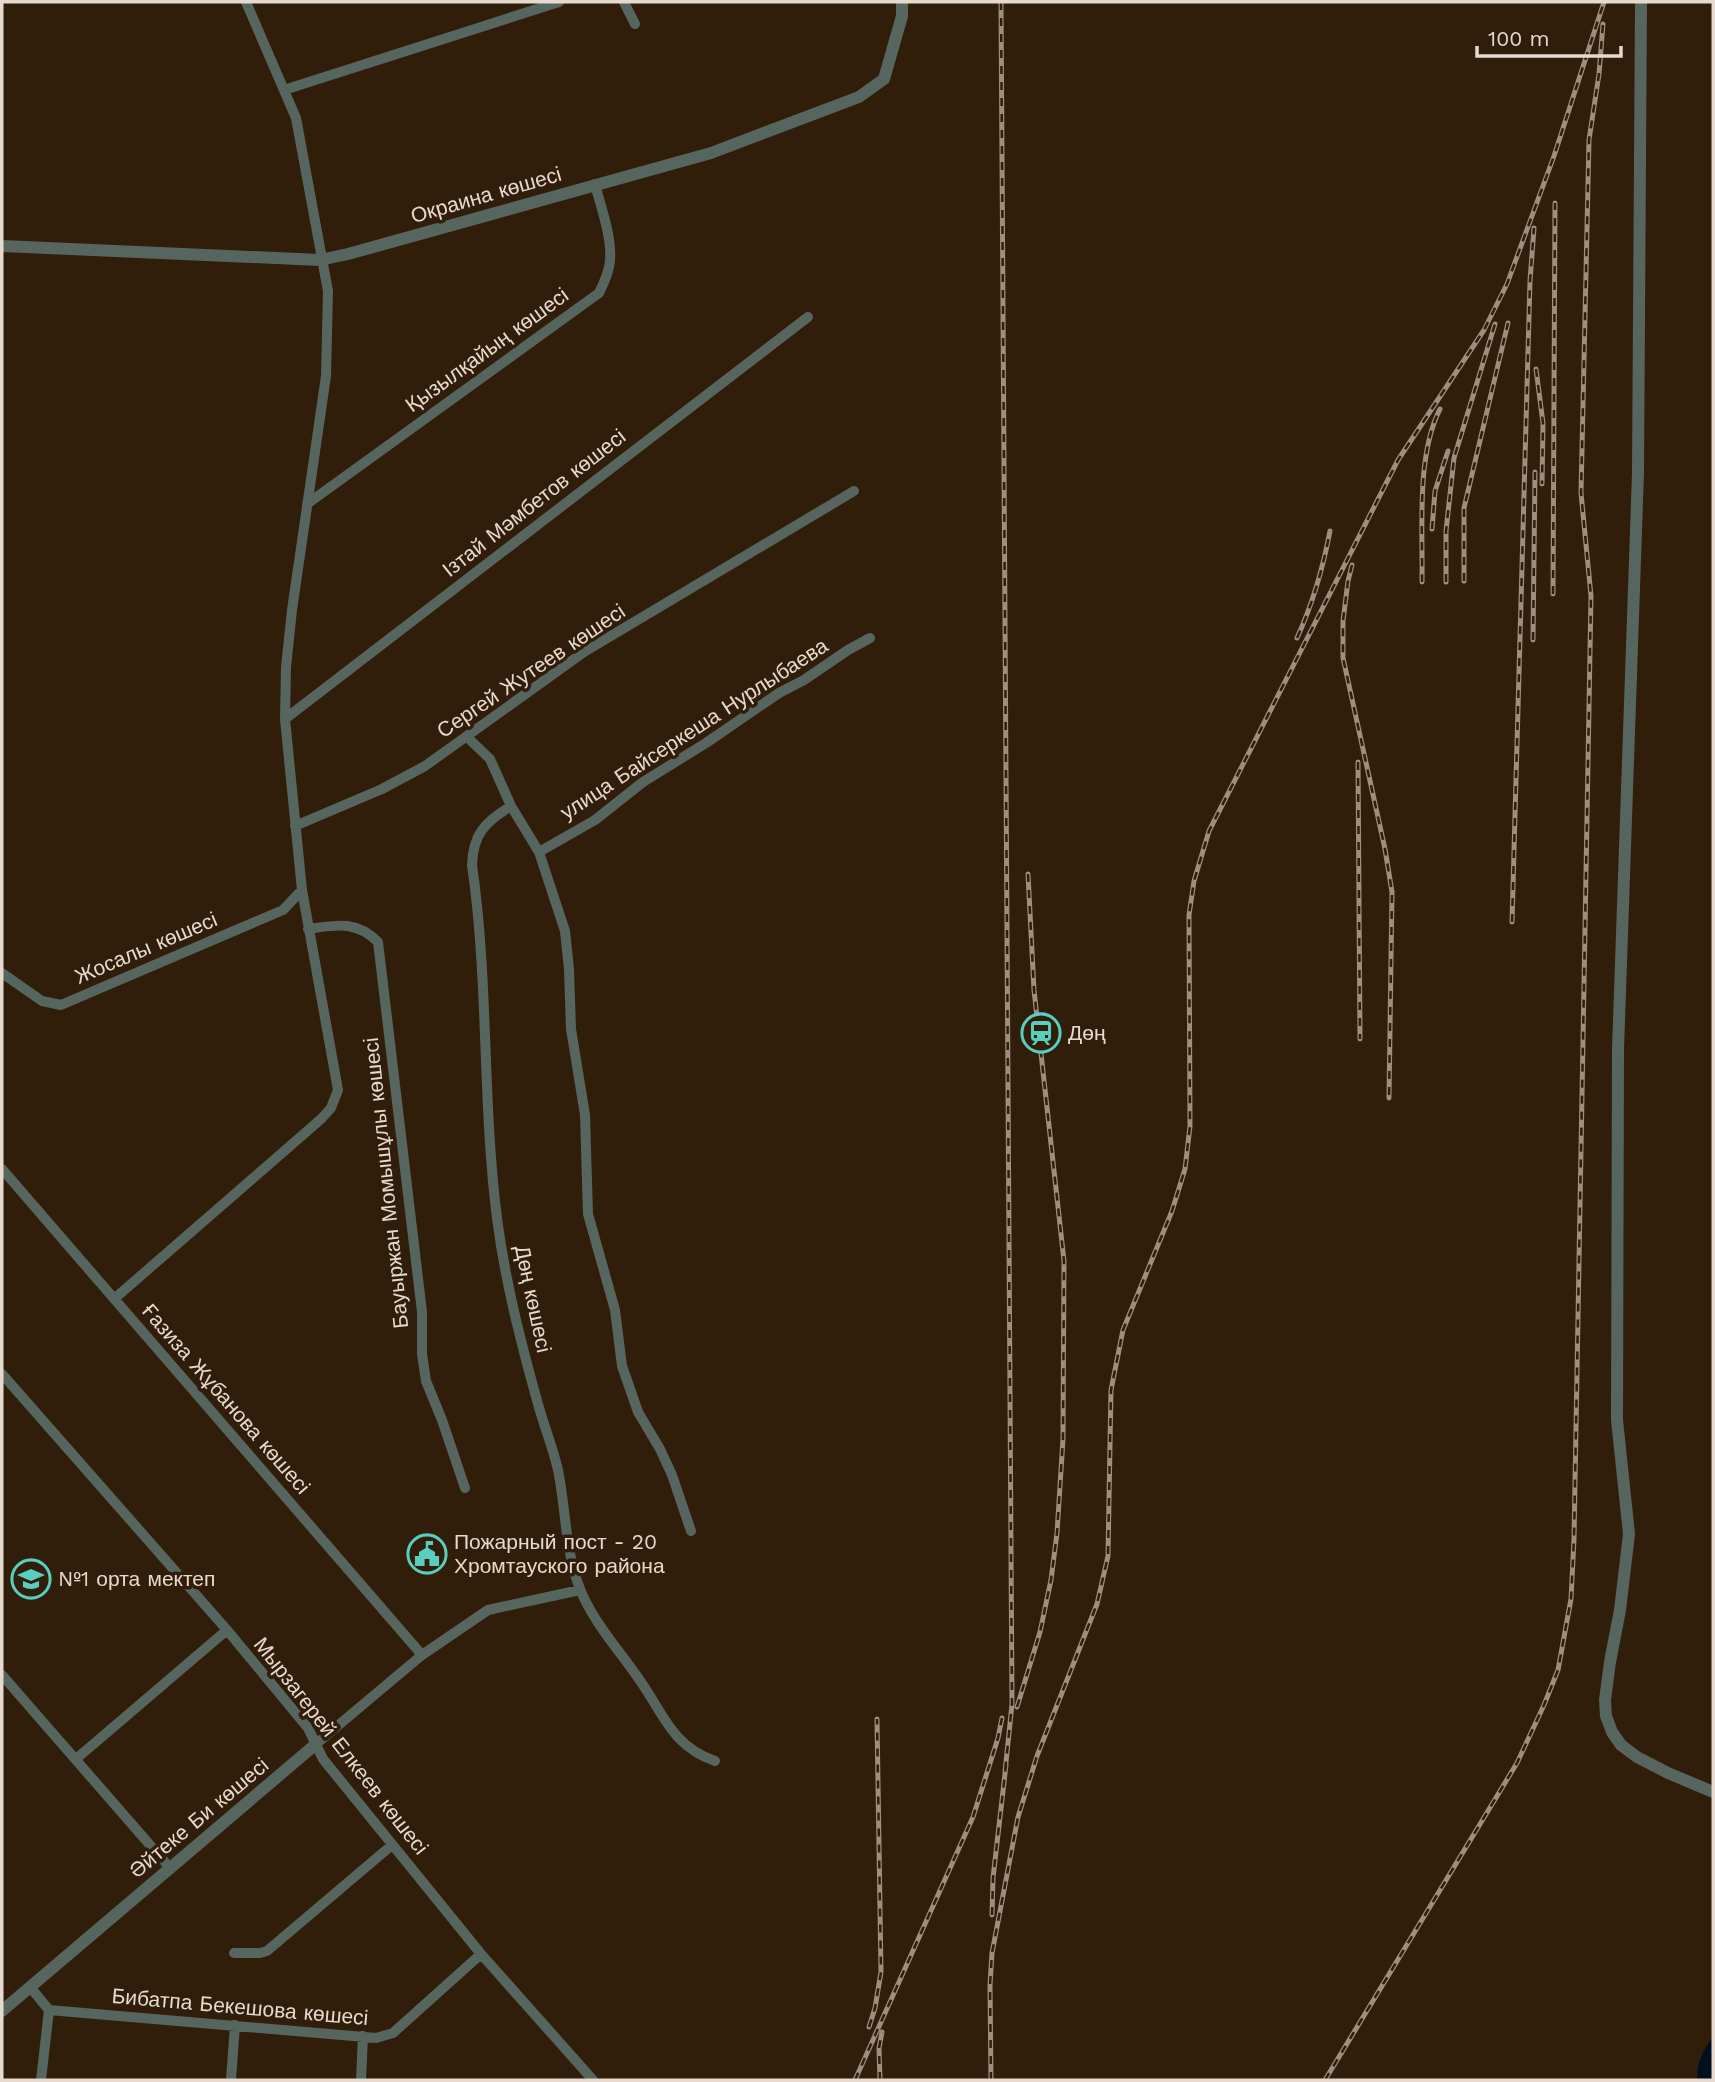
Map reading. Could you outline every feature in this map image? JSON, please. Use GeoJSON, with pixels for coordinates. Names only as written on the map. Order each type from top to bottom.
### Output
{"type":"FeatureCollection","features":[{"type":"Feature","properties":{"kind":"street"},"geometry":{"type":"LineString","coordinates":[[114,1299],[321,1119],[331,1108],[338,1090],[302,890],[285,719],[286,667],[326,376],[327,291],[296,118],[246,2]]}},
{"type":"Feature","properties":{"kind":"street"},"geometry":{"type":"LineString","coordinates":[[284,90],[559,2]]}},
{"type":"Feature","properties":{"kind":"street"},"geometry":{"type":"LineString","coordinates":[[624,2],[635,24]]}},
{"type":"Feature","properties":{"kind":"street","name":"Окраина көшесі"},"geometry":{"type":"LineString","coordinates":[[2,246],[320,260],[348,254],[710,153],[859,97],[884,79],[902,16],[902,2]]}},
{"type":"Feature","properties":{"kind":"street"},"geometry":{"type":"LineString","coordinates":[[1641,2],[1637,473],[1618,1049],[1617,1420],[1629,1534],[1605,1700],[1609,1724],[1621,1745],[1637,1757],[1668,1773],[1713,1792]]}},
{"type":"Feature","properties":{"kind":"street","name":"Қызылқайың көшесі"},"geometry":{"type":"LineString","coordinates":[[307,504],[599,293],[607,275],[610,255],[595,184]]}},
{"type":"Feature","properties":{"kind":"street","name":"Ізтай Мәмбетов көшесі"},"geometry":{"type":"LineString","coordinates":[[285,719],[808,317]]}},
{"type":"Feature","properties":{"kind":"street","name":"Сергей Жутеев көшесі"},"geometry":{"type":"LineString","coordinates":[[295,826],[382,789],[425,766],[584,652],[854,491]]}},
{"type":"Feature","properties":{"kind":"street","name":"улица Байсеркеша Нурлыбаева"},"geometry":{"type":"LineString","coordinates":[[539,852],[595,820],[643,782],[779,693],[870,639]]}},
{"type":"Feature","properties":{"kind":"street"},"geometry":{"type":"LineString","coordinates":[[467,737],[490,759],[511,806],[539,852],[565,931],[571,1029],[585,1115],[588,1214],[615,1310],[622,1366],[638,1412],[672,1475],[691,1531]]}},
{"type":"Feature","properties":{"kind":"street","name":"Дөң көшесі"},"geometry":{"type":"LineString","coordinates":[[511,806],[481,830],[472,854],[485,1010],[491,1164],[497,1220],[511,1295],[528,1370],[558,1470],[571,1555],[580,1590],[622,1658],[641,1681],[682,1744],[715,1760]]}},
{"type":"Feature","properties":{"kind":"street","name":"Жосалы көшесі"},"geometry":{"type":"LineString","coordinates":[[2,973],[42,1001],[61,1006],[283,910],[302,890]]}},
{"type":"Feature","properties":{"kind":"street","name":"Бауыржан Момышұлы көшесі"},"geometry":{"type":"LineString","coordinates":[[308,929],[352,927],[367,931],[378,942],[422,1312],[423,1367],[465,1488]]}},
{"type":"Feature","properties":{"kind":"street","name":"Ғазиза Жұбанова көшесі"},"geometry":{"type":"LineString","coordinates":[[2,1169],[6,1182],[114,1299],[422,1655]]}},
{"type":"Feature","properties":{"kind":"street","name":"Мырзагерей Елкеев көшесі"},"geometry":{"type":"LineString","coordinates":[[2,1374],[227,1630],[308,1728],[323,1759],[481,1954],[593,2080]]}},
{"type":"Feature","properties":{"kind":"street","name":"Әйтеке Би көшесі"},"geometry":{"type":"LineString","coordinates":[[2,2011],[422,1655],[488,1610],[580,1590]]}},
{"type":"Feature","properties":{"kind":"street"},"geometry":{"type":"LineString","coordinates":[[76,1759],[227,1630]]}},
{"type":"Feature","properties":{"kind":"street"},"geometry":{"type":"LineString","coordinates":[[2,1675],[170,1868]]}},
{"type":"Feature","properties":{"kind":"street"},"geometry":{"type":"LineString","coordinates":[[234,1953],[267,1951],[393,1845]]}},
{"type":"Feature","properties":{"kind":"street","name":"Бибатпа Бекешова көшесі"},"geometry":{"type":"LineString","coordinates":[[49,2010],[386,2036],[393,2033],[481,1954]]}},
{"type":"Feature","properties":{"kind":"street"},"geometry":{"type":"LineString","coordinates":[[30,1987],[49,2010],[41,2080]]}},
{"type":"Feature","properties":{"kind":"street"},"geometry":{"type":"LineString","coordinates":[[231,2080],[235,2025]]}},
{"type":"Feature","properties":{"kind":"street"},"geometry":{"type":"LineString","coordinates":[[363,2036],[363,2078]]}},
{"type":"Feature","properties":{"kind":"water"},"geometry":{"type":"Polygon","coordinates":[[[1713,2037],[1713,2080],[1698,2080],[1699,2063],[1713,2037]]]}},
{"type":"Feature","properties":{"kind":"railway"},"geometry":{"type":"LineString","coordinates":[[1001,2],[1012,1704],[1005,1772]]}},
{"type":"Feature","properties":{"kind":"railway"},"geometry":{"type":"LineString","coordinates":[[991,2080],[992,1953],[1018,1817],[1037,1756],[1097,1604],[1108,1556],[1111,1390],[1123,1330],[1172,1211],[1185,1169],[1190,1126],[1189,915],[1194,881],[1209,831],[1398,460],[1484,330],[1507,284],[1554,156],[1604,2]]}},
{"type":"Feature","properties":{"kind":"railway"},"geometry":{"type":"LineString","coordinates":[[1325,2080],[1517,1763],[1558,1670],[1571,1599],[1591,596],[1581,493],[1589,140],[1603,24]]}},
{"type":"Feature","properties":{"kind":"railway"},"geometry":{"type":"LineString","coordinates":[[1553,594],[1555,203]]}},
{"type":"Feature","properties":{"kind":"railway"},"geometry":{"type":"LineString","coordinates":[[1512,922],[1530,281],[1534,228]]}},
{"type":"Feature","properties":{"kind":"railway"},"geometry":{"type":"LineString","coordinates":[[1464,581],[1464,508],[1508,323]]}},
{"type":"Feature","properties":{"kind":"railway"},"geometry":{"type":"LineString","coordinates":[[1446,582],[1446,531],[1454,458],[1495,324]]}},
{"type":"Feature","properties":{"kind":"railway"},"geometry":{"type":"LineString","coordinates":[[1536,369],[1543,423],[1542,484]]}},
{"type":"Feature","properties":{"kind":"railway"},"geometry":{"type":"LineString","coordinates":[[1422,582],[1424,471],[1432,428],[1440,409]]}},
{"type":"Feature","properties":{"kind":"railway"},"geometry":{"type":"LineString","coordinates":[[1432,529],[1435,491],[1448,451]]}},
{"type":"Feature","properties":{"kind":"railway"},"geometry":{"type":"LineString","coordinates":[[1533,640],[1535,472]]}},
{"type":"Feature","properties":{"kind":"railway"},"geometry":{"type":"LineString","coordinates":[[1297,638],[1317,585],[1330,531]]}},
{"type":"Feature","properties":{"kind":"railway"},"geometry":{"type":"LineString","coordinates":[[1352,565],[1343,621],[1343,658],[1392,892],[1389,1098]]}},
{"type":"Feature","properties":{"kind":"railway"},"geometry":{"type":"LineString","coordinates":[[1358,762],[1360,1039]]}},
{"type":"Feature","properties":{"kind":"railway"},"geometry":{"type":"LineString","coordinates":[[1017,1707],[1040,1632],[1051,1580],[1063,1439],[1064,1261],[1034,990],[1028,874]]}},
{"type":"Feature","properties":{"kind":"railway"},"geometry":{"type":"LineString","coordinates":[[855,2080],[973,1817],[1002,1718]]}},
{"type":"Feature","properties":{"kind":"railway"},"geometry":{"type":"LineString","coordinates":[[869,2027],[881,1972],[877,1719]]}},
{"type":"Feature","properties":{"kind":"railway"},"geometry":{"type":"LineString","coordinates":[[992,1915],[993,1878],[1006,1765]]}},
{"type":"Feature","properties":{"kind":"railway"},"geometry":{"type":"LineString","coordinates":[[880,2080],[879,2048],[882,2032]]}},
{"type":"Feature","properties":{"kind":"place","name":"Дөң"},"geometry":{"type":"Point","coordinates":[1041,1033]}},
{"type":"Feature","properties":{"kind":"place","name":"Пожарный пост - 20 Хромтауского района"},"geometry":{"type":"Point","coordinates":[427,1554]}},
{"type":"Feature","properties":{"kind":"place","name":"№1 орта мектеп"},"geometry":{"type":"Point","coordinates":[31,1579]}}]}
